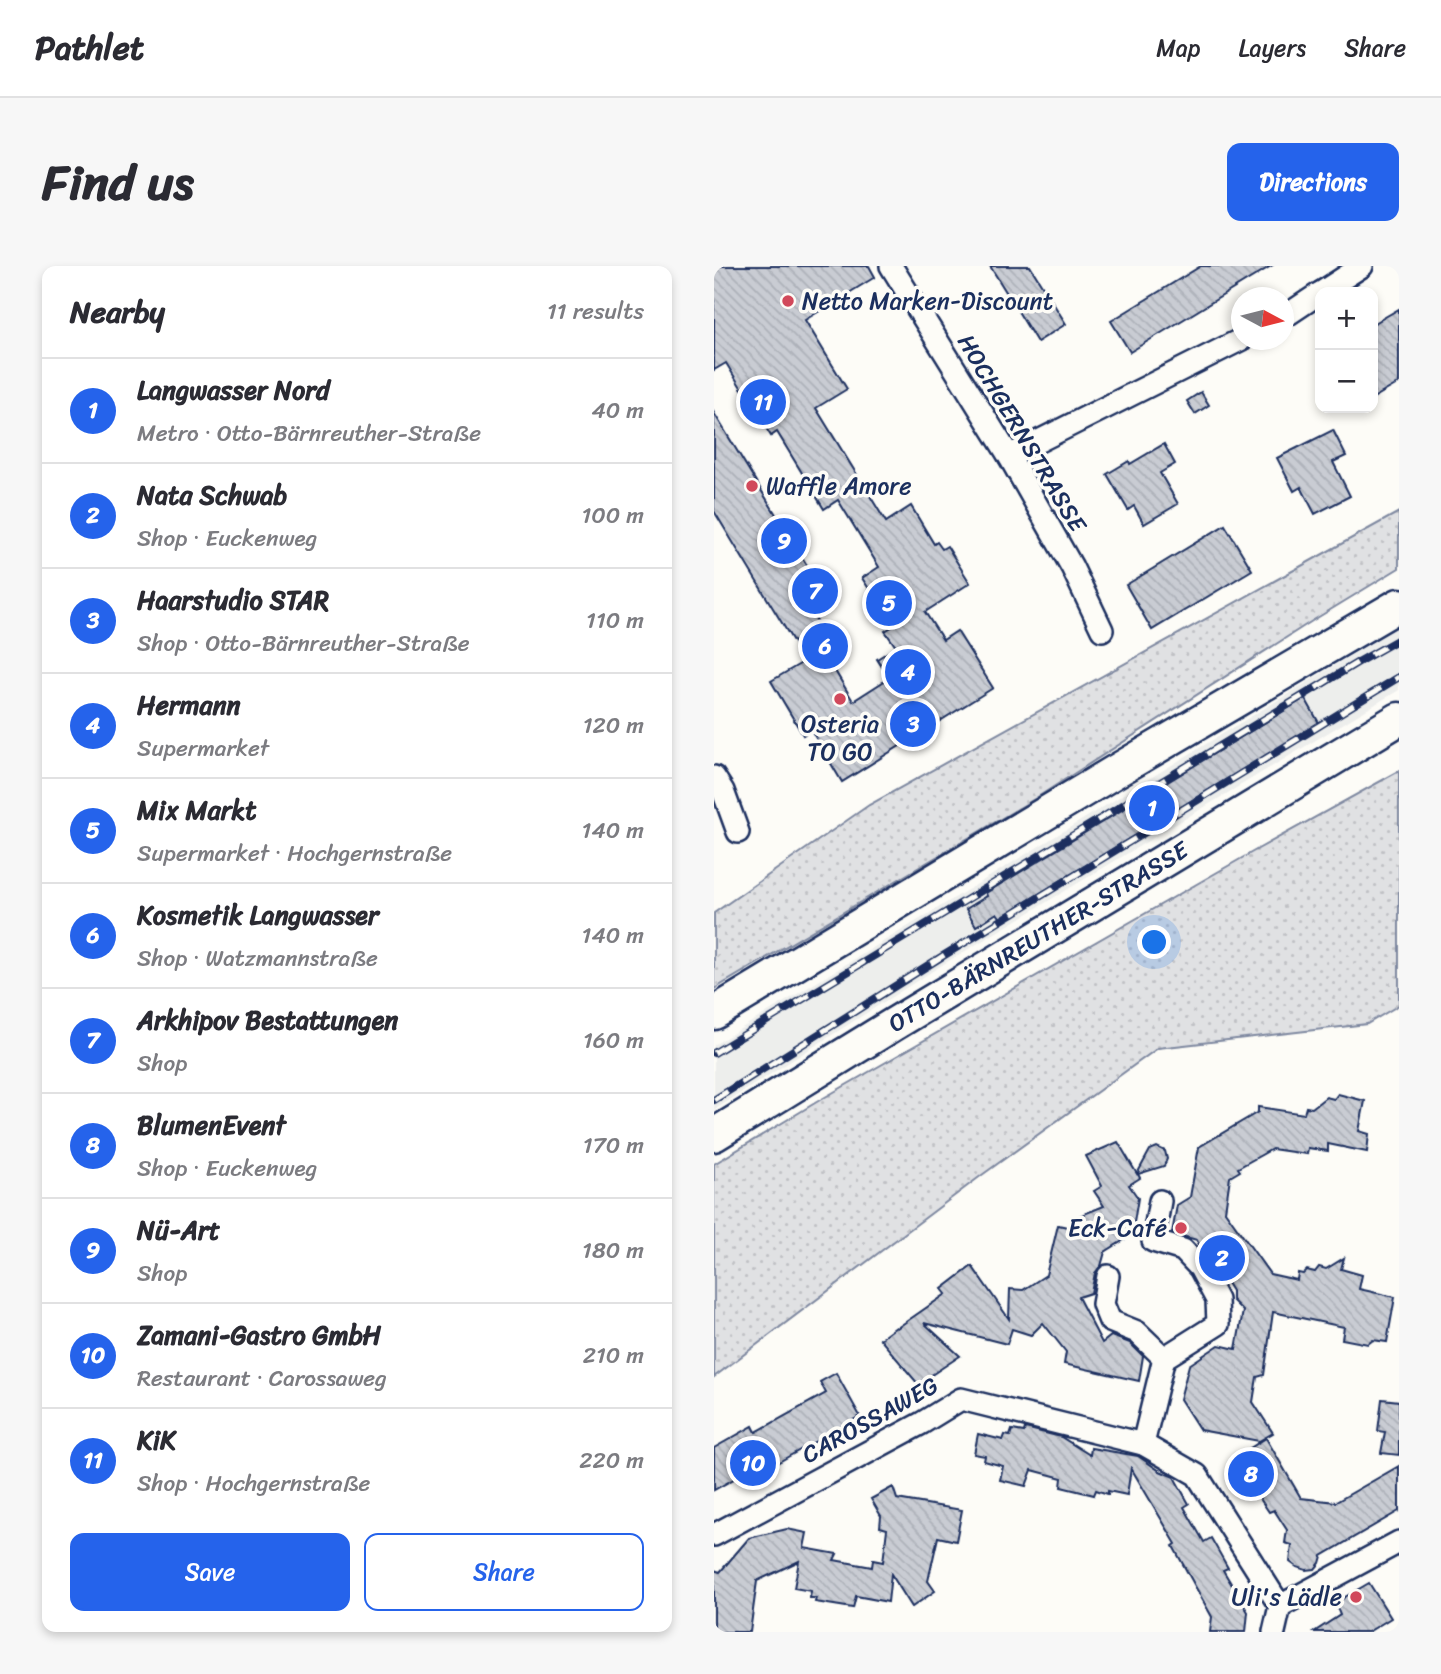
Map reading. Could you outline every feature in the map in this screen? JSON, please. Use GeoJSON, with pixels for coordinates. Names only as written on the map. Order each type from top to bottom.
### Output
{"type":"FeatureCollection","features":[{"type":"Feature","properties":{"kind":"main road"},"geometry":{"type":"LineString","coordinates":[[1300,661],[1337,620],[1399,580]]}},
{"type":"Feature","properties":{"kind":"main road"},"geometry":{"type":"LineString","coordinates":[[714,1013],[1399,604]]}},
{"type":"Feature","properties":{"kind":"main road","name":"OTTO-BÄRNREUTHER-STRASSE"},"geometry":{"type":"LineString","coordinates":[[714,1135],[1399,719]]}},
{"type":"Feature","properties":{"kind":"main road","name":"OTTO-BÄRNREUTHER-STRASSE"},"geometry":{"type":"LineString","coordinates":[[1364,741],[1399,733]]}},
{"type":"Feature","properties":{"kind":"street","name":"HOCHGERNSTRASSE"},"geometry":{"type":"LineString","coordinates":[[891,266],[1009,456],[1072,567],[1101,630]]}},
{"type":"Feature","properties":{"kind":"street"},"geometry":{"type":"LineString","coordinates":[[1330,287],[1362,266]]}},
{"type":"Feature","properties":{"kind":"street"},"geometry":{"type":"LineString","coordinates":[[1294,310],[1315,297]]}},
{"type":"Feature","properties":{"kind":"street"},"geometry":{"type":"LineString","coordinates":[[1009,456],[1231,344]]}},
{"type":"Feature","properties":{"kind":"street"},"geometry":{"type":"LineString","coordinates":[[714,777],[723,791],[738,832]]}},
{"type":"Feature","properties":{"kind":"street"},"geometry":{"type":"LineString","coordinates":[[1143,1444],[1164,1358],[1218,1324],[1217,1300],[1200,1268],[1183,1250],[1153,1241],[1160,1201]]}},
{"type":"Feature","properties":{"kind":"street"},"geometry":{"type":"LineString","coordinates":[[1108,1276],[1102,1304],[1110,1321],[1137,1332],[1164,1358]]}},
{"type":"Feature","properties":{"kind":"street","name":"CAROSSAWEG"},"geometry":{"type":"LineString","coordinates":[[714,1535],[922,1423],[961,1399],[1143,1444],[1197,1475],[1280,1606]]}},
{"type":"Feature","properties":{"kind":"street"},"geometry":{"type":"LineString","coordinates":[[1274,1632],[1280,1606],[1399,1542]]}},
{"type":"Feature","properties":{"kind":"shaded area"},"geometry":{"type":"Polygon","coordinates":[[[1399,512],[1399,568],[1036,798],[714,989],[714,913],[869,805],[1399,512]]]}},
{"type":"Feature","properties":{"kind":"shaded area"},"geometry":{"type":"Polygon","coordinates":[[[1399,626],[1399,690],[942,965],[714,1110],[714,1045],[1399,626]]]}},
{"type":"Feature","properties":{"kind":"shaded area"},"geometry":{"type":"Polygon","coordinates":[[[1399,771],[1399,1005],[1367,1024],[1158,1048],[982,1175],[714,1377],[714,1164],[820,1100],[1399,771]]]}},
{"type":"Feature","properties":{"kind":"building"},"geometry":{"type":"Polygon","coordinates":[[[714,266],[869,266],[875,277],[805,320],[847,389],[816,408],[886,522],[911,506],[934,544],[937,542],[942,549],[947,546],[970,583],[925,612],[943,640],[957,631],[993,688],[842,782],[811,730],[803,735],[771,681],[805,661],[714,511],[714,413],[830,603],[813,614],[837,654],[828,659],[853,701],[889,678],[877,659],[896,647],[885,631],[893,626],[862,578],[879,567],[838,500],[824,509],[777,432],[771,436],[726,363],[714,370],[714,266]]]}},
{"type":"Feature","properties":{"kind":"building"},"geometry":{"type":"Polygon","coordinates":[[[990,266],[1030,266],[1066,324],[1037,342],[990,266]]]}},
{"type":"Feature","properties":{"kind":"building"},"geometry":{"type":"Polygon","coordinates":[[[1201,266],[1271,266],[1237,287],[1231,287],[1231,290],[1130,352],[1111,321],[1201,266]]]}},
{"type":"Feature","properties":{"kind":"building"},"geometry":{"type":"Polygon","coordinates":[[[1399,309],[1399,383],[1378,395],[1378,350],[1378,321],[1399,309]]]}},
{"type":"Feature","properties":{"kind":"building"},"geometry":{"type":"Polygon","coordinates":[[[1201,392],[1209,405],[1195,414],[1187,401],[1201,392]]]}},
{"type":"Feature","properties":{"kind":"building"},"geometry":{"type":"Polygon","coordinates":[[[1333,430],[1346,456],[1333,462],[1350,496],[1315,514],[1301,487],[1294,491],[1277,458],[1333,430]]]}},
{"type":"Feature","properties":{"kind":"building"},"geometry":{"type":"Polygon","coordinates":[[[1164,444],[1175,464],[1160,473],[1178,504],[1144,524],[1134,506],[1128,510],[1107,474],[1164,444]]]}},
{"type":"Feature","properties":{"kind":"building"},"geometry":{"type":"Polygon","coordinates":[[[1225,525],[1252,570],[1152,630],[1126,585],[1225,525]]]}},
{"type":"Feature","properties":{"kind":"building"},"geometry":{"type":"Polygon","coordinates":[[[1305,698],[1319,723],[1016,908],[1017,911],[1002,920],[997,913],[976,926],[966,909],[987,896],[986,893],[1305,698]]]}},
{"type":"Feature","properties":{"kind":"building"},"geometry":{"type":"Polygon","coordinates":[[[1338,1094],[1365,1101],[1359,1131],[1369,1134],[1367,1152],[1328,1144],[1328,1151],[1308,1148],[1307,1154],[1272,1149],[1238,1168],[1240,1171],[1230,1177],[1225,1211],[1270,1274],[1297,1280],[1298,1273],[1303,1274],[1307,1270],[1315,1272],[1319,1267],[1326,1269],[1344,1258],[1341,1269],[1362,1275],[1359,1289],[1395,1297],[1387,1342],[1373,1340],[1368,1344],[1342,1339],[1344,1327],[1273,1312],[1264,1375],[1257,1377],[1253,1402],[1273,1433],[1259,1441],[1200,1430],[1180,1399],[1189,1365],[1219,1345],[1236,1349],[1243,1311],[1232,1300],[1232,1291],[1222,1275],[1218,1275],[1215,1268],[1217,1266],[1209,1251],[1200,1247],[1197,1240],[1172,1233],[1177,1205],[1190,1197],[1199,1147],[1258,1112],[1258,1107],[1304,1114],[1306,1107],[1312,1108],[1326,1097],[1334,1099],[1338,1094]]]}},
{"type":"Feature","properties":{"kind":"building"},"geometry":{"type":"Polygon","coordinates":[[[1118,1142],[1137,1174],[1150,1150],[1157,1147],[1165,1151],[1167,1159],[1164,1166],[1138,1174],[1140,1178],[1129,1185],[1138,1198],[1132,1235],[1105,1252],[1101,1266],[1095,1273],[1091,1293],[1078,1297],[1102,1343],[1111,1336],[1130,1343],[1143,1356],[1139,1381],[1064,1364],[1066,1352],[1043,1323],[1031,1335],[1012,1329],[1007,1344],[924,1323],[960,1356],[918,1384],[880,1339],[946,1294],[942,1289],[972,1266],[1009,1319],[1010,1289],[1023,1290],[1046,1275],[1058,1225],[1077,1229],[1079,1216],[1104,1206],[1094,1191],[1102,1186],[1086,1156],[1118,1142]]]}},
{"type":"Feature","properties":{"kind":"building"},"geometry":{"type":"Polygon","coordinates":[[[836,1373],[860,1416],[777,1463],[773,1457],[714,1490],[714,1448],[753,1426],[756,1432],[826,1393],[820,1382],[836,1373]]]}},
{"type":"Feature","properties":{"kind":"building"},"geometry":{"type":"Polygon","coordinates":[[[1382,1399],[1399,1401],[1399,1455],[1381,1453],[1385,1432],[1378,1431],[1382,1399]]]}},
{"type":"Feature","properties":{"kind":"building"},"geometry":{"type":"Polygon","coordinates":[[[1025,1428],[1061,1437],[1090,1455],[1091,1448],[1138,1456],[1174,1477],[1189,1504],[1184,1507],[1204,1542],[1211,1538],[1228,1568],[1223,1570],[1248,1612],[1246,1632],[1210,1632],[1212,1617],[1173,1546],[1176,1544],[1131,1468],[1127,1495],[1096,1490],[1094,1495],[1061,1487],[1062,1478],[1032,1470],[1026,1486],[1000,1480],[1003,1466],[984,1461],[985,1456],[974,1454],[978,1434],[1003,1440],[1005,1435],[1010,1436],[1012,1430],[1024,1432],[1025,1428]]]}},
{"type":"Feature","properties":{"kind":"building"},"geometry":{"type":"Polygon","coordinates":[[[1266,1438],[1301,1498],[1336,1502],[1399,1466],[1399,1511],[1322,1556],[1315,1569],[1297,1567],[1290,1562],[1292,1545],[1285,1543],[1287,1530],[1274,1510],[1269,1512],[1233,1459],[1266,1438]]]}},
{"type":"Feature","properties":{"kind":"building"},"geometry":{"type":"Polygon","coordinates":[[[893,1487],[897,1499],[962,1510],[956,1541],[938,1537],[928,1581],[935,1591],[912,1607],[891,1574],[888,1602],[856,1596],[853,1608],[815,1602],[816,1598],[810,1598],[811,1591],[794,1588],[799,1561],[757,1581],[750,1632],[714,1632],[714,1570],[720,1572],[749,1538],[787,1529],[807,1533],[804,1548],[837,1554],[834,1560],[872,1567],[873,1560],[883,1562],[887,1529],[880,1527],[881,1516],[871,1499],[893,1487]]]}},
{"type":"Feature","properties":{"kind":"building"},"geometry":{"type":"Polygon","coordinates":[[[1369,1583],[1391,1618],[1368,1632],[1314,1632],[1340,1615],[1335,1603],[1369,1583]]]}},
{"type":"Feature","properties":{"kind":"railway"},"geometry":{"type":"LineString","coordinates":[[714,1053],[1399,639]]}},
{"type":"Feature","properties":{"kind":"railway"},"geometry":{"type":"LineString","coordinates":[[714,1100],[938,959],[1399,677]]}},
{"type":"Feature","properties":{"kind":"place","name":"Netto Marken-Discount"},"geometry":{"type":"Point","coordinates":[788,301]}},
{"type":"Feature","properties":{"kind":"place","name":"KiK"},"geometry":{"type":"Point","coordinates":[763,402]}},
{"type":"Feature","properties":{"kind":"place","name":"Waffle Amore"},"geometry":{"type":"Point","coordinates":[752,486]}},
{"type":"Feature","properties":{"kind":"place","name":"Nü-Art"},"geometry":{"type":"Point","coordinates":[784,541]}},
{"type":"Feature","properties":{"kind":"place","name":"Arkhipov Bestattungen"},"geometry":{"type":"Point","coordinates":[815,591]}},
{"type":"Feature","properties":{"kind":"place","name":"Mix Markt"},"geometry":{"type":"Point","coordinates":[889,603]}},
{"type":"Feature","properties":{"kind":"place","name":"Kosmetik Langwasser"},"geometry":{"type":"Point","coordinates":[825,646]}},
{"type":"Feature","properties":{"kind":"place","name":"Hermann"},"geometry":{"type":"Point","coordinates":[908,672]}},
{"type":"Feature","properties":{"kind":"place","name":"Osteria TO GO"},"geometry":{"type":"Point","coordinates":[840,699]}},
{"type":"Feature","properties":{"kind":"place","name":"Haarstudio STAR"},"geometry":{"type":"Point","coordinates":[913,724]}},
{"type":"Feature","properties":{"kind":"place","name":"Langwasser Nord"},"geometry":{"type":"Point","coordinates":[1152,808]}},
{"type":"Feature","properties":{"kind":"place","name":"Eck-Café"},"geometry":{"type":"Point","coordinates":[1181,1228]}},
{"type":"Feature","properties":{"kind":"place","name":"Nata Schwab"},"geometry":{"type":"Point","coordinates":[1222,1258]}},
{"type":"Feature","properties":{"kind":"place","name":"Zamani-Gastro GmbH"},"geometry":{"type":"Point","coordinates":[753,1463]}},
{"type":"Feature","properties":{"kind":"place","name":"BlumenEvent"},"geometry":{"type":"Point","coordinates":[1251,1474]}},
{"type":"Feature","properties":{"kind":"place","name":"Uli's Lädle"},"geometry":{"type":"Point","coordinates":[1356,1597]}}]}
